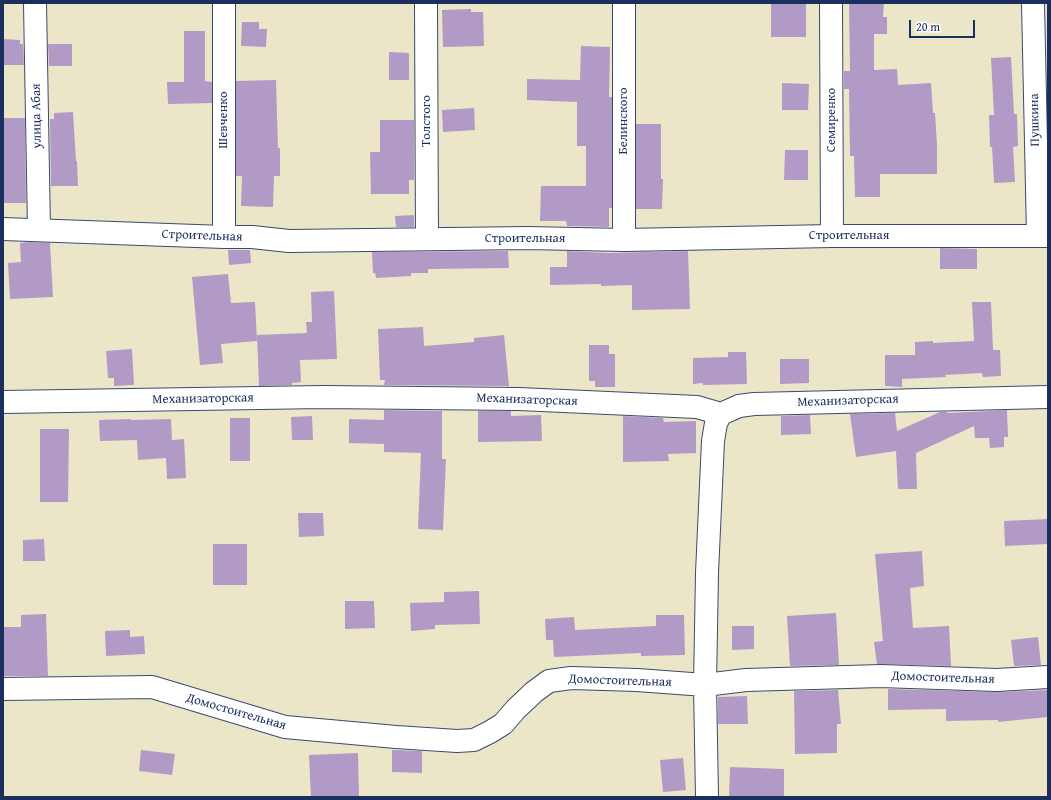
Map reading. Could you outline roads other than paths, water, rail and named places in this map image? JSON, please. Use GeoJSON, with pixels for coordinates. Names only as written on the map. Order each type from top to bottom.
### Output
{"type":"FeatureCollection","features":[{"type":"Feature","properties":{"kind":"street","name":"улица Абая"},"geometry":{"type":"LineString","coordinates":[[35,3],[38,230]]}},
{"type":"Feature","properties":{"kind":"street","name":"Шевченко"},"geometry":{"type":"LineString","coordinates":[[224,3],[224,237]]}},
{"type":"Feature","properties":{"kind":"street","name":"Толстого"},"geometry":{"type":"LineString","coordinates":[[426,3],[427,239]]}},
{"type":"Feature","properties":{"kind":"street","name":"Белинского"},"geometry":{"type":"LineString","coordinates":[[624,3],[624,240]]}},
{"type":"Feature","properties":{"kind":"street","name":"Семиренко"},"geometry":{"type":"LineString","coordinates":[[831,3],[832,236]]}},
{"type":"Feature","properties":{"kind":"street","name":"Пушкина"},"geometry":{"type":"LineString","coordinates":[[1033,3],[1043,236]]}},
{"type":"Feature","properties":{"kind":"street","name":"Строительная"},"geometry":{"type":"LineString","coordinates":[[3,229],[252,237],[289,241],[528,238],[624,240],[832,236],[1043,236]]}},
{"type":"Feature","properties":{"kind":"street","name":"Механизаторская"},"geometry":{"type":"LineString","coordinates":[[3,402],[323,397],[519,399],[697,407],[721,414],[739,406],[754,404],[1048,397]]}},
{"type":"Feature","properties":{"kind":"street"},"geometry":{"type":"LineString","coordinates":[[707,797],[705,685],[707,581],[713,441],[716,423],[721,414]]}},
{"type":"Feature","properties":{"kind":"street","name":"Домостоительная"},"geometry":{"type":"LineString","coordinates":[[3,690],[152,687],[285,727],[457,741],[474,740],[503,724],[534,692],[549,681],[571,678],[637,680],[705,685],[746,680],[881,676],[997,680],[1048,677]]}}]}
